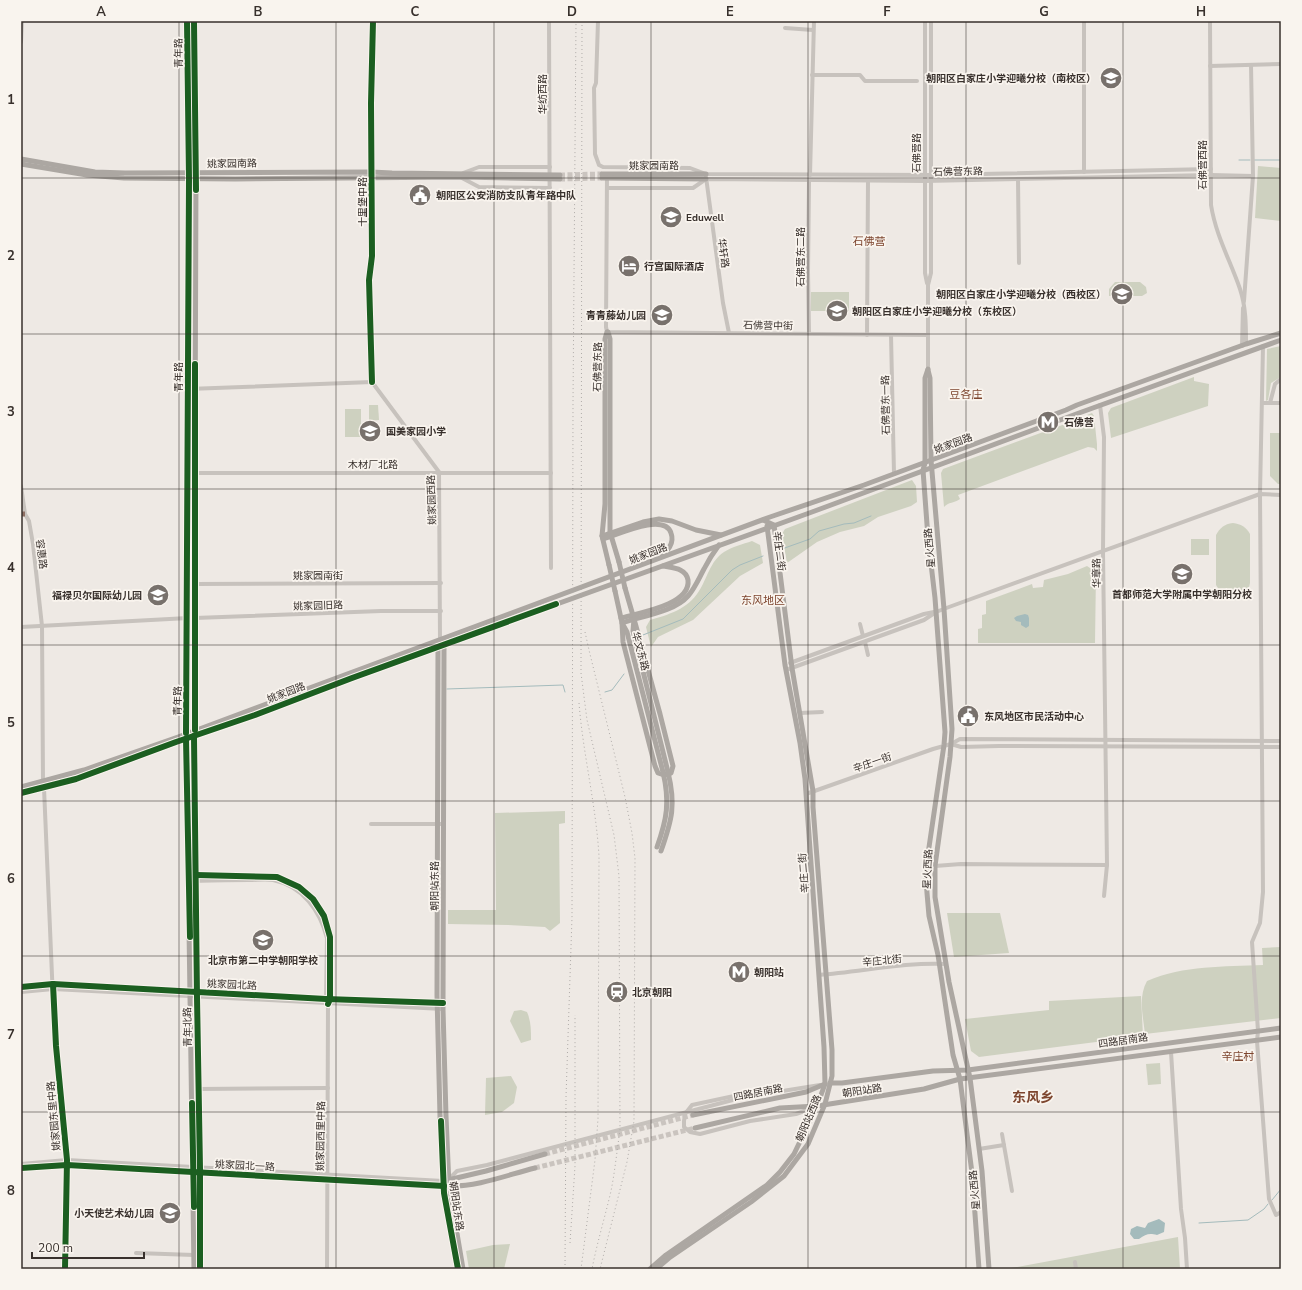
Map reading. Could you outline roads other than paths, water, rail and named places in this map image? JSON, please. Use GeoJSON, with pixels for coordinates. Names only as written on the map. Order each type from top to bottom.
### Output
{"type":"FeatureCollection","features":[{"type":"Feature","properties":{"kind":"main road","name":"青年路"},"geometry":{"type":"LineString","coordinates":[[186,736],[188,618],[189,176],[187,21]]}},
{"type":"Feature","properties":{"kind":"main road","name":"青年路"},"geometry":{"type":"LineString","coordinates":[[194,21],[196,176],[195,733]]}},
{"type":"Feature","properties":{"kind":"main road","name":"姚家园南路"},"geometry":{"type":"LineString","coordinates":[[21,159],[96,172],[189,176]]}},
{"type":"Feature","properties":{"kind":"main road","name":"姚家园南路"},"geometry":{"type":"LineString","coordinates":[[21,164],[105,177],[560,177]]}},
{"type":"Feature","properties":{"kind":"main road","name":"姚家园南路"},"geometry":{"type":"LineString","coordinates":[[196,176],[372,172],[462,176]]}},
{"type":"Feature","properties":{"kind":"main road","name":"姚家园南路"},"geometry":{"type":"LineString","coordinates":[[602,176],[706,177]]}},
{"type":"Feature","properties":{"kind":"main road","name":"石佛营东路"},"geometry":{"type":"LineString","coordinates":[[607,332],[610,339],[611,534]]}},
{"type":"Feature","properties":{"kind":"main road","name":"石佛营东路"},"geometry":{"type":"LineString","coordinates":[[603,537],[605,504],[605,339],[607,332]]}},
{"type":"Feature","properties":{"kind":"main road","name":"姚家园路"},"geometry":{"type":"LineString","coordinates":[[195,733],[722,535],[925,463],[1077,405],[1281,333]]}},
{"type":"Feature","properties":{"kind":"main road","name":"姚家园路"},"geometry":{"type":"LineString","coordinates":[[21,787],[84,770],[195,733],[441,646],[1281,340]]}},
{"type":"Feature","properties":{"kind":"main road","name":"石佛营路"},"geometry":{"type":"LineString","coordinates":[[928,369],[930,378],[931,460]]}},
{"type":"Feature","properties":{"kind":"main road","name":"石佛营路"},"geometry":{"type":"LineString","coordinates":[[923,470],[925,463],[925,378],[928,369]]}},
{"type":"Feature","properties":{"kind":"main road","name":"星火西路"},"geometry":{"type":"LineString","coordinates":[[931,460],[944,609],[952,729],[935,866],[935,897],[946,964],[970,1078],[982,1171],[989,1269]]}},
{"type":"Feature","properties":{"kind":"main road","name":"星火西路"},"geometry":{"type":"LineString","coordinates":[[923,470],[928,538],[936,612],[944,746],[928,854],[926,878],[928,903],[953,1055],[960,1079],[972,1173],[979,1269]]}},
{"type":"Feature","properties":{"kind":"main road"},"geometry":{"type":"LineString","coordinates":[[603,537],[644,522],[659,519],[672,520],[696,530],[722,535]]}},
{"type":"Feature","properties":{"kind":"main road","name":"辛庄二街"},"geometry":{"type":"LineString","coordinates":[[763,520],[774,525],[792,665],[813,791],[813,807],[827,975]]}},
{"type":"Feature","properties":{"kind":"main road","name":"辛庄二街"},"geometry":{"type":"LineString","coordinates":[[763,520],[768,527],[785,668],[800,743],[806,794],[819,975]]}},
{"type":"Feature","properties":{"kind":"main road"},"geometry":{"type":"LineString","coordinates":[[611,534],[646,525],[658,524],[667,527],[672,534],[672,542],[668,550],[658,559]]}},
{"type":"Feature","properties":{"kind":"main road","name":"华文东路"},"geometry":{"type":"LineString","coordinates":[[611,534],[633,617],[633,631],[665,772]]}},
{"type":"Feature","properties":{"kind":"main road","name":"华文东路"},"geometry":{"type":"LineString","coordinates":[[603,537],[622,621],[627,632],[665,772]]}},
{"type":"Feature","properties":{"kind":"main road"},"geometry":{"type":"LineString","coordinates":[[633,617],[677,605],[693,589],[719,545]]}},
{"type":"Feature","properties":{"kind":"main road"},"geometry":{"type":"LineString","coordinates":[[633,617],[673,766],[672,773],[664,775],[658,773],[655,766],[623,642],[622,621],[633,617],[672,603],[680,598],[684,593],[687,588],[688,580],[685,574],[676,568],[662,566]]}},
{"type":"Feature","properties":{"kind":"main road","name":"朝阳站东路"},"geometry":{"type":"LineString","coordinates":[[441,646],[440,1009],[446,1183],[458,1269]]}},
{"type":"Feature","properties":{"kind":"main road","name":"青年北路"},"geometry":{"type":"LineString","coordinates":[[194,1269],[193,1170],[196,878],[195,733]]}},
{"type":"Feature","properties":{"kind":"main road","name":"姚家园路"},"geometry":{"type":"LineString","coordinates":[[21,793],[76,779],[186,736]]}},
{"type":"Feature","properties":{"kind":"main road","name":"青年北路"},"geometry":{"type":"LineString","coordinates":[[186,736],[194,995],[199,1089],[200,1269]]}},
{"type":"Feature","properties":{"kind":"main road"},"geometry":{"type":"LineString","coordinates":[[187,759],[190,756],[195,758]]}},
{"type":"Feature","properties":{"kind":"main road"},"geometry":{"type":"LineString","coordinates":[[659,849],[672,814],[673,797],[665,772]]}},
{"type":"Feature","properties":{"kind":"main road","name":"朝阳站西路"},"geometry":{"type":"LineString","coordinates":[[656,1269],[669,1258],[751,1202],[784,1176],[808,1144],[825,1104],[827,1083],[819,975]]}},
{"type":"Feature","properties":{"kind":"main road","name":"朝阳站西路"},"geometry":{"type":"LineString","coordinates":[[650,1269],[666,1255],[767,1185],[780,1172],[794,1154],[827,1083],[832,1076],[832,1050],[827,975]]}},
{"type":"Feature","properties":{"kind":"main road","name":"四路居南路"},"geometry":{"type":"LineString","coordinates":[[968,1070],[1281,1028]]}},
{"type":"Feature","properties":{"kind":"main road","name":"朝阳站路"},"geometry":{"type":"LineString","coordinates":[[695,1128],[780,1108],[817,1106],[924,1089],[960,1079],[1281,1038]]}},
{"type":"Feature","properties":{"kind":"main road","name":"朝阳站路"},"geometry":{"type":"LineString","coordinates":[[827,1083],[860,1081],[933,1071],[968,1070]]}},
{"type":"Feature","properties":{"kind":"main road","name":"四路居南路"},"geometry":{"type":"LineString","coordinates":[[693,1115],[806,1092],[827,1083]]}},
{"type":"Feature","properties":{"kind":"main road"},"geometry":{"type":"LineString","coordinates":[[446,1183],[545,1154]]}},
{"type":"Feature","properties":{"kind":"main road"},"geometry":{"type":"LineString","coordinates":[[446,1183],[457,1186],[485,1181],[535,1168]]}},
{"type":"Feature","properties":{"kind":"main road","name":"朝阳站东路"},"geometry":{"type":"LineString","coordinates":[[446,1183],[462,1269]]}},
{"type":"Feature","properties":{"kind":"street"},"geometry":{"type":"LineString","coordinates":[[21,42],[22,21]]}},
{"type":"Feature","properties":{"kind":"street","name":"十里堡中路"},"geometry":{"type":"LineString","coordinates":[[372,382],[369,280],[372,256],[373,21]]}},
{"type":"Feature","properties":{"kind":"street","name":"华纺西路"},"geometry":{"type":"LineString","coordinates":[[549,21],[551,568]]}},
{"type":"Feature","properties":{"kind":"street"},"geometry":{"type":"LineString","coordinates":[[598,21],[596,83],[594,88],[595,154],[599,165],[607,168],[690,168],[706,177],[692,188],[607,188]]}},
{"type":"Feature","properties":{"kind":"street"},"geometry":{"type":"LineString","coordinates":[[810,175],[814,21]]}},
{"type":"Feature","properties":{"kind":"street","name":"石佛营路"},"geometry":{"type":"LineString","coordinates":[[925,21],[925,273],[928,285]]}},
{"type":"Feature","properties":{"kind":"street","name":"石佛营路"},"geometry":{"type":"LineString","coordinates":[[928,369],[928,285],[931,273],[931,21]]}},
{"type":"Feature","properties":{"kind":"street"},"geometry":{"type":"LineString","coordinates":[[1084,21],[1084,172]]}},
{"type":"Feature","properties":{"kind":"street","name":"石佛营西路"},"geometry":{"type":"LineString","coordinates":[[1210,21],[1211,205],[1216,230],[1240,290],[1244,304],[1244,345]]}},
{"type":"Feature","properties":{"kind":"street"},"geometry":{"type":"LineString","coordinates":[[785,28],[813,30]]}},
{"type":"Feature","properties":{"kind":"street"},"geometry":{"type":"LineString","coordinates":[[1210,66],[1281,64]]}},
{"type":"Feature","properties":{"kind":"street"},"geometry":{"type":"LineString","coordinates":[[1244,304],[1253,176],[1251,65]]}},
{"type":"Feature","properties":{"kind":"street"},"geometry":{"type":"LineString","coordinates":[[812,75],[860,75],[865,81],[917,81]]}},
{"type":"Feature","properties":{"kind":"street"},"geometry":{"type":"LineString","coordinates":[[462,176],[480,167],[550,167]]}},
{"type":"Feature","properties":{"kind":"street"},"geometry":{"type":"LineString","coordinates":[[607,168],[607,332]]}},
{"type":"Feature","properties":{"kind":"street","name":"石佛营东路"},"geometry":{"type":"LineString","coordinates":[[706,177],[1210,170]]}},
{"type":"Feature","properties":{"kind":"street","name":"石佛营东路"},"geometry":{"type":"LineString","coordinates":[[706,177],[931,181],[1210,175],[1253,176]]}},
{"type":"Feature","properties":{"kind":"street"},"geometry":{"type":"LineString","coordinates":[[462,176],[479,187],[550,188]]}},
{"type":"Feature","properties":{"kind":"street","name":"华轩路"},"geometry":{"type":"LineString","coordinates":[[706,177],[723,303],[729,333]]}},
{"type":"Feature","properties":{"kind":"street"},"geometry":{"type":"LineString","coordinates":[[1018,179],[1020,263]]}},
{"type":"Feature","properties":{"kind":"street","name":"石佛营东二路"},"geometry":{"type":"LineString","coordinates":[[809,180],[809,334]]}},
{"type":"Feature","properties":{"kind":"street"},"geometry":{"type":"LineString","coordinates":[[867,335],[868,181]]}},
{"type":"Feature","properties":{"kind":"street","name":"石佛营中街"},"geometry":{"type":"LineString","coordinates":[[607,332],[928,335]]}},
{"type":"Feature","properties":{"kind":"street","name":"石佛营东一路"},"geometry":{"type":"LineString","coordinates":[[891,335],[894,474]]}},
{"type":"Feature","properties":{"kind":"street"},"geometry":{"type":"LineString","coordinates":[[1263,346],[1260,494],[1263,892],[1260,923],[1252,942],[1258,1031],[1257,1041],[1269,1199],[1276,1215],[1281,1212]]}},
{"type":"Feature","properties":{"kind":"street"},"geometry":{"type":"LineString","coordinates":[[1270,403],[1275,384],[1281,380]]}},
{"type":"Feature","properties":{"kind":"street"},"geometry":{"type":"LineString","coordinates":[[188,389],[372,382]]}},
{"type":"Feature","properties":{"kind":"street","name":"姚家园西路"},"geometry":{"type":"LineString","coordinates":[[372,382],[439,472],[440,640]]}},
{"type":"Feature","properties":{"kind":"street"},"geometry":{"type":"LineString","coordinates":[[1262,403],[1281,403]]}},
{"type":"Feature","properties":{"kind":"street","name":"华章路"},"geometry":{"type":"LineString","coordinates":[[1100,405],[1104,437],[1103,551],[1107,865],[1104,896]]}},
{"type":"Feature","properties":{"kind":"street","name":"木材厂北路"},"geometry":{"type":"LineString","coordinates":[[196,473],[551,473]]}},
{"type":"Feature","properties":{"kind":"street","name":"容惠路"},"geometry":{"type":"LineString","coordinates":[[21,486],[23,514],[29,521],[33,544],[42,626],[43,781]]}},
{"type":"Feature","properties":{"kind":"street"},"geometry":{"type":"LineString","coordinates":[[785,668],[863,636],[924,614],[936,612],[1260,494],[1281,495]]}},
{"type":"Feature","properties":{"kind":"street","name":"姚家园南街"},"geometry":{"type":"LineString","coordinates":[[195,584],[440,583]]}},
{"type":"Feature","properties":{"kind":"street","name":"姚家园旧路"},"geometry":{"type":"LineString","coordinates":[[195,618],[381,611],[441,611]]}},
{"type":"Feature","properties":{"kind":"street"},"geometry":{"type":"LineString","coordinates":[[792,665],[865,642],[924,620],[936,612]]}},
{"type":"Feature","properties":{"kind":"street"},"geometry":{"type":"LineString","coordinates":[[21,627],[188,618]]}},
{"type":"Feature","properties":{"kind":"street"},"geometry":{"type":"LineString","coordinates":[[860,624],[863,636]]}},
{"type":"Feature","properties":{"kind":"street"},"geometry":{"type":"LineString","coordinates":[[865,642],[868,655]]}},
{"type":"Feature","properties":{"kind":"street"},"geometry":{"type":"LineString","coordinates":[[800,713],[822,712]]}},
{"type":"Feature","properties":{"kind":"street","name":"辛庄一街"},"geometry":{"type":"LineString","coordinates":[[806,794],[960,740],[1281,740]]}},
{"type":"Feature","properties":{"kind":"street"},"geometry":{"type":"LineString","coordinates":[[951,744],[961,747],[1281,747]]}},
{"type":"Feature","properties":{"kind":"street","name":"姚家园东里中路"},"geometry":{"type":"LineString","coordinates":[[44,788],[53,987],[67,1163],[65,1269]]}},
{"type":"Feature","properties":{"kind":"street"},"geometry":{"type":"LineString","coordinates":[[371,824],[441,824]]}},
{"type":"Feature","properties":{"kind":"street"},"geometry":{"type":"LineString","coordinates":[[935,866],[961,864],[1107,865]]}},
{"type":"Feature","properties":{"kind":"street","name":"姚家园西里中路"},"geometry":{"type":"LineString","coordinates":[[196,878],[273,880],[293,888],[303,895],[316,910],[323,924],[327,938],[328,1001],[327,1269]]}},
{"type":"Feature","properties":{"kind":"street","name":"辛庄北街"},"geometry":{"type":"LineString","coordinates":[[819,975],[878,968],[946,964]]}},
{"type":"Feature","properties":{"kind":"street","name":"姚家园北路"},"geometry":{"type":"LineString","coordinates":[[21,987],[53,987],[328,1001],[440,1009]]}},
{"type":"Feature","properties":{"kind":"street","name":"姚家园北路"},"geometry":{"type":"LineString","coordinates":[[21,992],[53,987]]}},
{"type":"Feature","properties":{"kind":"street","name":"姚家园北路"},"geometry":{"type":"LineString","coordinates":[[328,1001],[440,1003]]}},
{"type":"Feature","properties":{"kind":"street"},"geometry":{"type":"LineString","coordinates":[[1171,1052],[1186,1269]]}},
{"type":"Feature","properties":{"kind":"street"},"geometry":{"type":"LineString","coordinates":[[446,1183],[456,1171],[487,1165],[737,1099],[827,1083]]}},
{"type":"Feature","properties":{"kind":"street"},"geometry":{"type":"LineString","coordinates":[[199,1089],[328,1088]]}},
{"type":"Feature","properties":{"kind":"street"},"geometry":{"type":"LineString","coordinates":[[766,1088],[692,1105],[685,1114],[684,1126],[690,1132],[700,1134],[750,1121],[796,1114],[817,1106]]}},
{"type":"Feature","properties":{"kind":"street"},"geometry":{"type":"LineString","coordinates":[[1002,1134],[1012,1191]]}},
{"type":"Feature","properties":{"kind":"street"},"geometry":{"type":"LineString","coordinates":[[979,1149],[1004,1145]]}},
{"type":"Feature","properties":{"kind":"street","name":"姚家园北一路"},"geometry":{"type":"LineString","coordinates":[[21,1168],[67,1163]]}},
{"type":"Feature","properties":{"kind":"street","name":"姚家园北一路"},"geometry":{"type":"LineString","coordinates":[[21,1164],[67,1163],[446,1183]]}},
{"type":"Feature","properties":{"kind":"street"},"geometry":{"type":"LineString","coordinates":[[136,1253],[194,1255]]}},
{"type":"Feature","properties":{"kind":"street"},"geometry":{"type":"LineString","coordinates":[[1075,1262],[1076,1269]]}},
{"type":"Feature","properties":{"kind":"water"},"geometry":{"type":"Polygon","coordinates":[[[1025,614],[1028,615],[1029,618],[1029,626],[1026,628],[1021,625],[1021,622],[1016,621],[1014,618],[1025,614]]]}},
{"type":"Feature","properties":{"kind":"water"},"geometry":{"type":"Polygon","coordinates":[[[1159,1219],[1165,1223],[1164,1232],[1157,1235],[1148,1234],[1139,1239],[1134,1239],[1130,1234],[1131,1229],[1137,1226],[1145,1228],[1148,1223],[1159,1219]]]}},
{"type":"Feature","properties":{"kind":"waterway"},"geometry":{"type":"LineString","coordinates":[[1239,160],[1250,160]]}},
{"type":"Feature","properties":{"kind":"waterway"},"geometry":{"type":"LineString","coordinates":[[1254,160],[1281,160]]}},
{"type":"Feature","properties":{"kind":"waterway"},"geometry":{"type":"LineString","coordinates":[[779,550],[810,539],[819,531],[844,524],[854,523],[871,516]]}},
{"type":"Feature","properties":{"kind":"waterway"},"geometry":{"type":"LineString","coordinates":[[643,635],[683,619],[732,570],[740,565],[763,556]]}},
{"type":"Feature","properties":{"kind":"waterway"},"geometry":{"type":"LineString","coordinates":[[605,692],[612,690],[624,674]]}},
{"type":"Feature","properties":{"kind":"waterway"},"geometry":{"type":"LineString","coordinates":[[447,689],[563,685],[565,692]]}},
{"type":"Feature","properties":{"kind":"waterway"},"geometry":{"type":"LineString","coordinates":[[1272,1200],[1281,1189]]}},
{"type":"Feature","properties":{"kind":"waterway"},"geometry":{"type":"LineString","coordinates":[[1199,1223],[1248,1220],[1264,1209],[1268,1204]]}},
{"type":"Feature","properties":{"kind":"tunnel"},"geometry":{"type":"LineString","coordinates":[[560,175],[602,174]]}},
{"type":"Feature","properties":{"kind":"tunnel"},"geometry":{"type":"LineString","coordinates":[[560,179],[602,178]]}},
{"type":"Feature","properties":{"kind":"tunnel"},"geometry":{"type":"LineString","coordinates":[[545,1154],[693,1115]]}},
{"type":"Feature","properties":{"kind":"tunnel"},"geometry":{"type":"LineString","coordinates":[[535,1168],[695,1128]]}},
{"type":"Feature","properties":{"kind":"railway"},"geometry":{"type":"LineString","coordinates":[[565,1269],[566,1097],[572,917],[573,404],[576,21]]}},
{"type":"Feature","properties":{"kind":"railway"},"geometry":{"type":"LineString","coordinates":[[582,21],[581,673],[587,720],[614,835],[619,876],[620,1130],[611,1191],[592,1269]]}},
{"type":"Feature","properties":{"kind":"railway"},"geometry":{"type":"LineString","coordinates":[[585,632],[625,797],[635,858],[634,1121],[627,1162],[600,1269]]}},
{"type":"Feature","properties":{"kind":"railway"},"geometry":{"type":"LineString","coordinates":[[579,703],[599,856],[598,1119],[595,1160],[581,1269]]}},
{"type":"Feature","properties":{"kind":"railway"},"geometry":{"type":"LineString","coordinates":[[570,1243],[575,1166],[575,1015]]}},
{"type":"Feature","properties":{"kind":"place","name":"朝阳区白家庄小学迎曦分校（南校区）"},"geometry":{"type":"Point","coordinates":[1111,78]}},
{"type":"Feature","properties":{"kind":"place","name":"朝阳区公安消防支队青年路中队"},"geometry":{"type":"Point","coordinates":[420,195]}},
{"type":"Feature","properties":{"kind":"place","name":"Eduwell"},"geometry":{"type":"Point","coordinates":[671,217]}},
{"type":"Feature","properties":{"kind":"place","name":"行宫国际酒店"},"geometry":{"type":"Point","coordinates":[629,266]}},
{"type":"Feature","properties":{"kind":"place","name":"朝阳区白家庄小学迎曦分校（西校区）"},"geometry":{"type":"Point","coordinates":[1122,294]}},
{"type":"Feature","properties":{"kind":"place","name":"朝阳区白家庄小学迎曦分校（东校区）"},"geometry":{"type":"Point","coordinates":[837,311]}},
{"type":"Feature","properties":{"kind":"place","name":"青青藤幼儿园"},"geometry":{"type":"Point","coordinates":[662,315]}},
{"type":"Feature","properties":{"kind":"place","name":"石佛营"},"geometry":{"type":"Point","coordinates":[1048,422]}},
{"type":"Feature","properties":{"kind":"place","name":"国美家园小学"},"geometry":{"type":"Point","coordinates":[370,431]}},
{"type":"Feature","properties":{"kind":"place","name":"首都师范大学附属中学朝阳分校"},"geometry":{"type":"Point","coordinates":[1182,574]}},
{"type":"Feature","properties":{"kind":"place","name":"福禄贝尔国际幼儿园"},"geometry":{"type":"Point","coordinates":[158,595]}},
{"type":"Feature","properties":{"kind":"place","name":"东风地区市民活动中心"},"geometry":{"type":"Point","coordinates":[968,716]}},
{"type":"Feature","properties":{"kind":"place","name":"北京市第二中学朝阳学校"},"geometry":{"type":"Point","coordinates":[263,940]}},
{"type":"Feature","properties":{"kind":"place","name":"朝阳站"},"geometry":{"type":"Point","coordinates":[739,972]}},
{"type":"Feature","properties":{"kind":"place","name":"北京朝阳"},"geometry":{"type":"Point","coordinates":[617,992]}},
{"type":"Feature","properties":{"kind":"place","name":"小天使艺术幼儿园"},"geometry":{"type":"Point","coordinates":[170,1213]}},
{"type":"Feature","properties":{"kind":"district","name":"石佛营"},"geometry":{"type":"Point","coordinates":[869,241]}},
{"type":"Feature","properties":{"kind":"district","name":"豆各庄"},"geometry":{"type":"Point","coordinates":[966,394]}},
{"type":"Feature","properties":{"kind":"district","name":"东风地区"},"geometry":{"type":"Point","coordinates":[763,600]}},
{"type":"Feature","properties":{"kind":"district","name":"辛庄村"},"geometry":{"type":"Point","coordinates":[1238,1056]}},
{"type":"Feature","properties":{"kind":"district","name":"东风乡"},"geometry":{"type":"Point","coordinates":[1033,1097]}}]}
